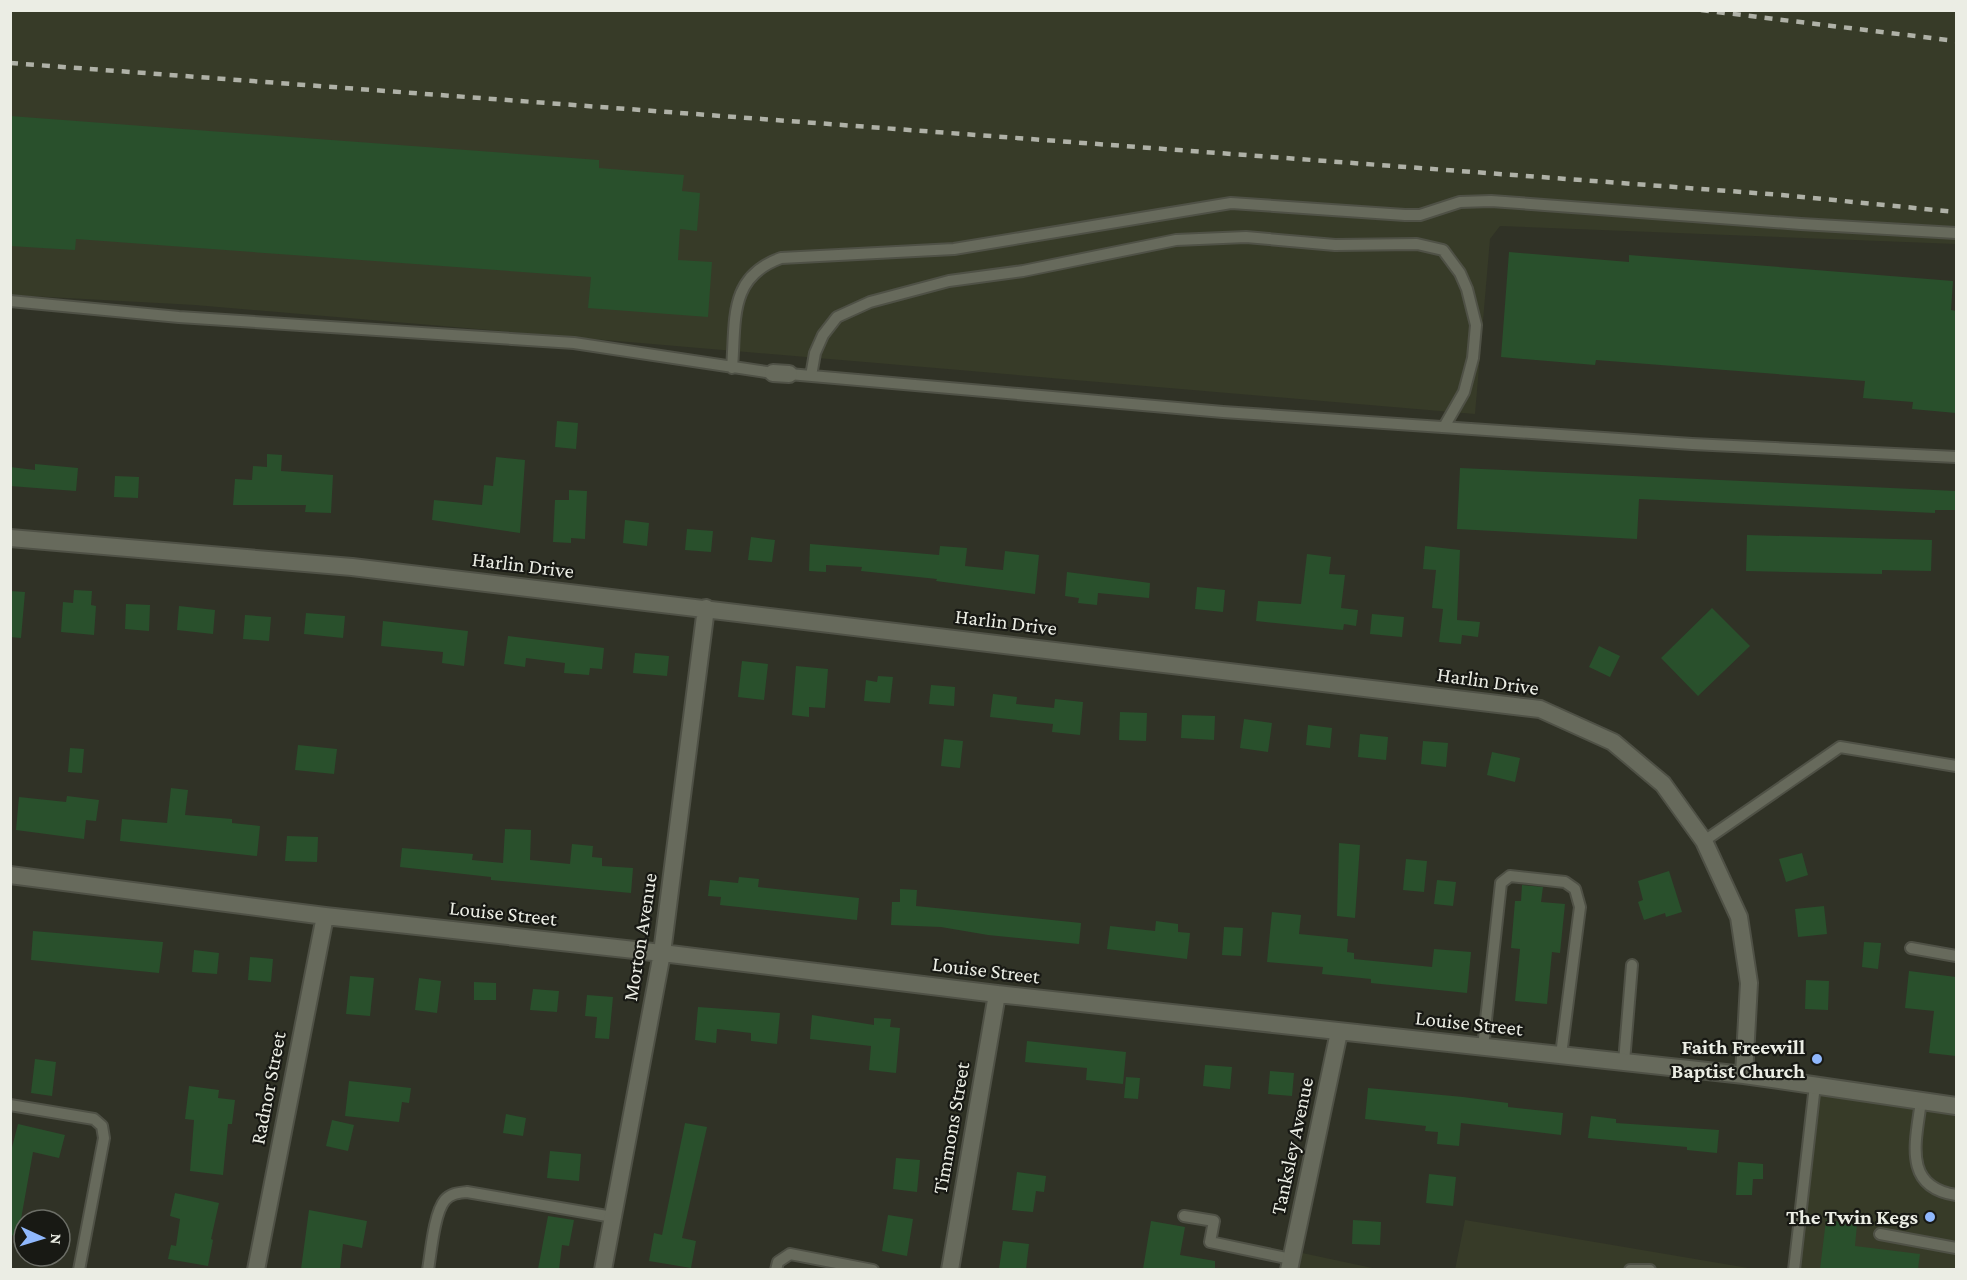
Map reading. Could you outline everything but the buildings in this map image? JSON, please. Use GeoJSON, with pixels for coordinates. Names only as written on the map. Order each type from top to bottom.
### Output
{"type":"FeatureCollection","features":[{"type":"Feature","properties":{"kind":"street","name":"Harlin Drive"},"geometry":{"type":"LineString","coordinates":[[10,538],[352,567],[1540,709],[1613,742],[1663,784],[1704,841],[1739,917],[1749,983],[1744,1075]]}},
{"type":"Feature","properties":{"kind":"street","name":"Morton Avenue"},"geometry":{"type":"LineString","coordinates":[[603,1269],[662,953],[706,608]]}},
{"type":"Feature","properties":{"kind":"street","name":"Louise Street"},"geometry":{"type":"LineString","coordinates":[[10,875],[325,916],[662,953],[997,994],[1744,1075],[1956,1106]]}},
{"type":"Feature","properties":{"kind":"street","name":"Radnor Street"},"geometry":{"type":"LineString","coordinates":[[256,1269],[325,916]]}},
{"type":"Feature","properties":{"kind":"street","name":"Timmons Street"},"geometry":{"type":"LineString","coordinates":[[950,1269],[997,994]]}},
{"type":"Feature","properties":{"kind":"street","name":"Tanksley Avenue"},"geometry":{"type":"LineString","coordinates":[[1290,1264],[1339,1032]]}},
{"type":"Feature","properties":{"kind":"lane"},"geometry":{"type":"LineString","coordinates":[[732,368],[738,294],[749,275],[767,263],[781,258],[954,249],[1231,203],[1420,215],[1460,202],[1491,201],[1956,233]]}},
{"type":"Feature","properties":{"kind":"lane"},"geometry":{"type":"LineString","coordinates":[[811,376],[815,353],[823,335],[837,317],[870,302],[949,281],[1023,270],[1176,240],[1246,237],[1335,245],[1417,244],[1443,250],[1460,273],[1467,289],[1476,325],[1473,358],[1464,392],[1444,427]]}},
{"type":"Feature","properties":{"kind":"lane"},"geometry":{"type":"LineString","coordinates":[[10,301],[179,316],[574,343],[732,368],[1223,412],[1692,444],[1956,457]]}},
{"type":"Feature","properties":{"kind":"lane"},"geometry":{"type":"LineString","coordinates":[[1704,841],[1840,747],[1956,766]]}},
{"type":"Feature","properties":{"kind":"lane"},"geometry":{"type":"LineString","coordinates":[[1483,1047],[1501,883],[1510,876],[1565,882],[1575,889],[1580,907],[1561,1056]]}},
{"type":"Feature","properties":{"kind":"lane"},"geometry":{"type":"LineString","coordinates":[[1911,948],[1956,956]]}},
{"type":"Feature","properties":{"kind":"lane"},"geometry":{"type":"LineString","coordinates":[[1624,1062],[1632,965]]}},
{"type":"Feature","properties":{"kind":"lane"},"geometry":{"type":"LineString","coordinates":[[1794,1269],[1815,1085]]}},
{"type":"Feature","properties":{"kind":"lane"},"geometry":{"type":"LineString","coordinates":[[1921,1101],[1914,1160],[1920,1175],[1931,1186],[1956,1195]]}},
{"type":"Feature","properties":{"kind":"lane"},"geometry":{"type":"LineString","coordinates":[[10,1105],[94,1119],[102,1126],[104,1138],[79,1269]]}},
{"type":"Feature","properties":{"kind":"lane"},"geometry":{"type":"LineString","coordinates":[[428,1269],[439,1211],[445,1200],[454,1193],[467,1192],[613,1217]]}},
{"type":"Feature","properties":{"kind":"lane"},"geometry":{"type":"LineString","coordinates":[[1184,1216],[1214,1221],[1210,1242],[1290,1264]]}},
{"type":"Feature","properties":{"kind":"lane"},"geometry":{"type":"LineString","coordinates":[[1880,1234],[1956,1248]]}},
{"type":"Feature","properties":{"kind":"lane"},"geometry":{"type":"LineString","coordinates":[[776,1269],[778,1262],[790,1254],[873,1269]]}},
{"type":"Feature","properties":{"kind":"lane"},"geometry":{"type":"LineString","coordinates":[[1630,1269],[1650,1269]]}},
{"type":"Feature","properties":{"kind":"shaded area"},"geometry":{"type":"Polygon","coordinates":[[[10,11],[1956,11],[1956,244],[1500,226],[1490,239],[1475,414],[195,305],[11,295],[10,11]]]}},
{"type":"Feature","properties":{"kind":"shaded area"},"geometry":{"type":"Polygon","coordinates":[[[1815,1085],[1956,1106],[1956,1269],[1794,1270],[1815,1085]]]}},
{"type":"Feature","properties":{"kind":"shaded area"},"geometry":{"type":"Polygon","coordinates":[[[1465,1220],[1754,1269],[1455,1270],[1465,1220]]]}},
{"type":"Feature","properties":{"kind":"shaded area"},"geometry":{"type":"Polygon","coordinates":[[[1293,1251],[1377,1269],[1289,1270],[1293,1251]]]}},
{"type":"Feature","properties":{"kind":"railway"},"geometry":{"type":"LineString","coordinates":[[1701,10],[1956,41]]}},
{"type":"Feature","properties":{"kind":"railway"},"geometry":{"type":"LineString","coordinates":[[10,63],[1782,195],[1956,212]]}},
{"type":"Feature","properties":{"kind":"place","name":"Faith Freewill Baptist Church"},"geometry":{"type":"Point","coordinates":[1817,1059]}},
{"type":"Feature","properties":{"kind":"place","name":"The Twin Kegs"},"geometry":{"type":"Point","coordinates":[1930,1217]}}]}
